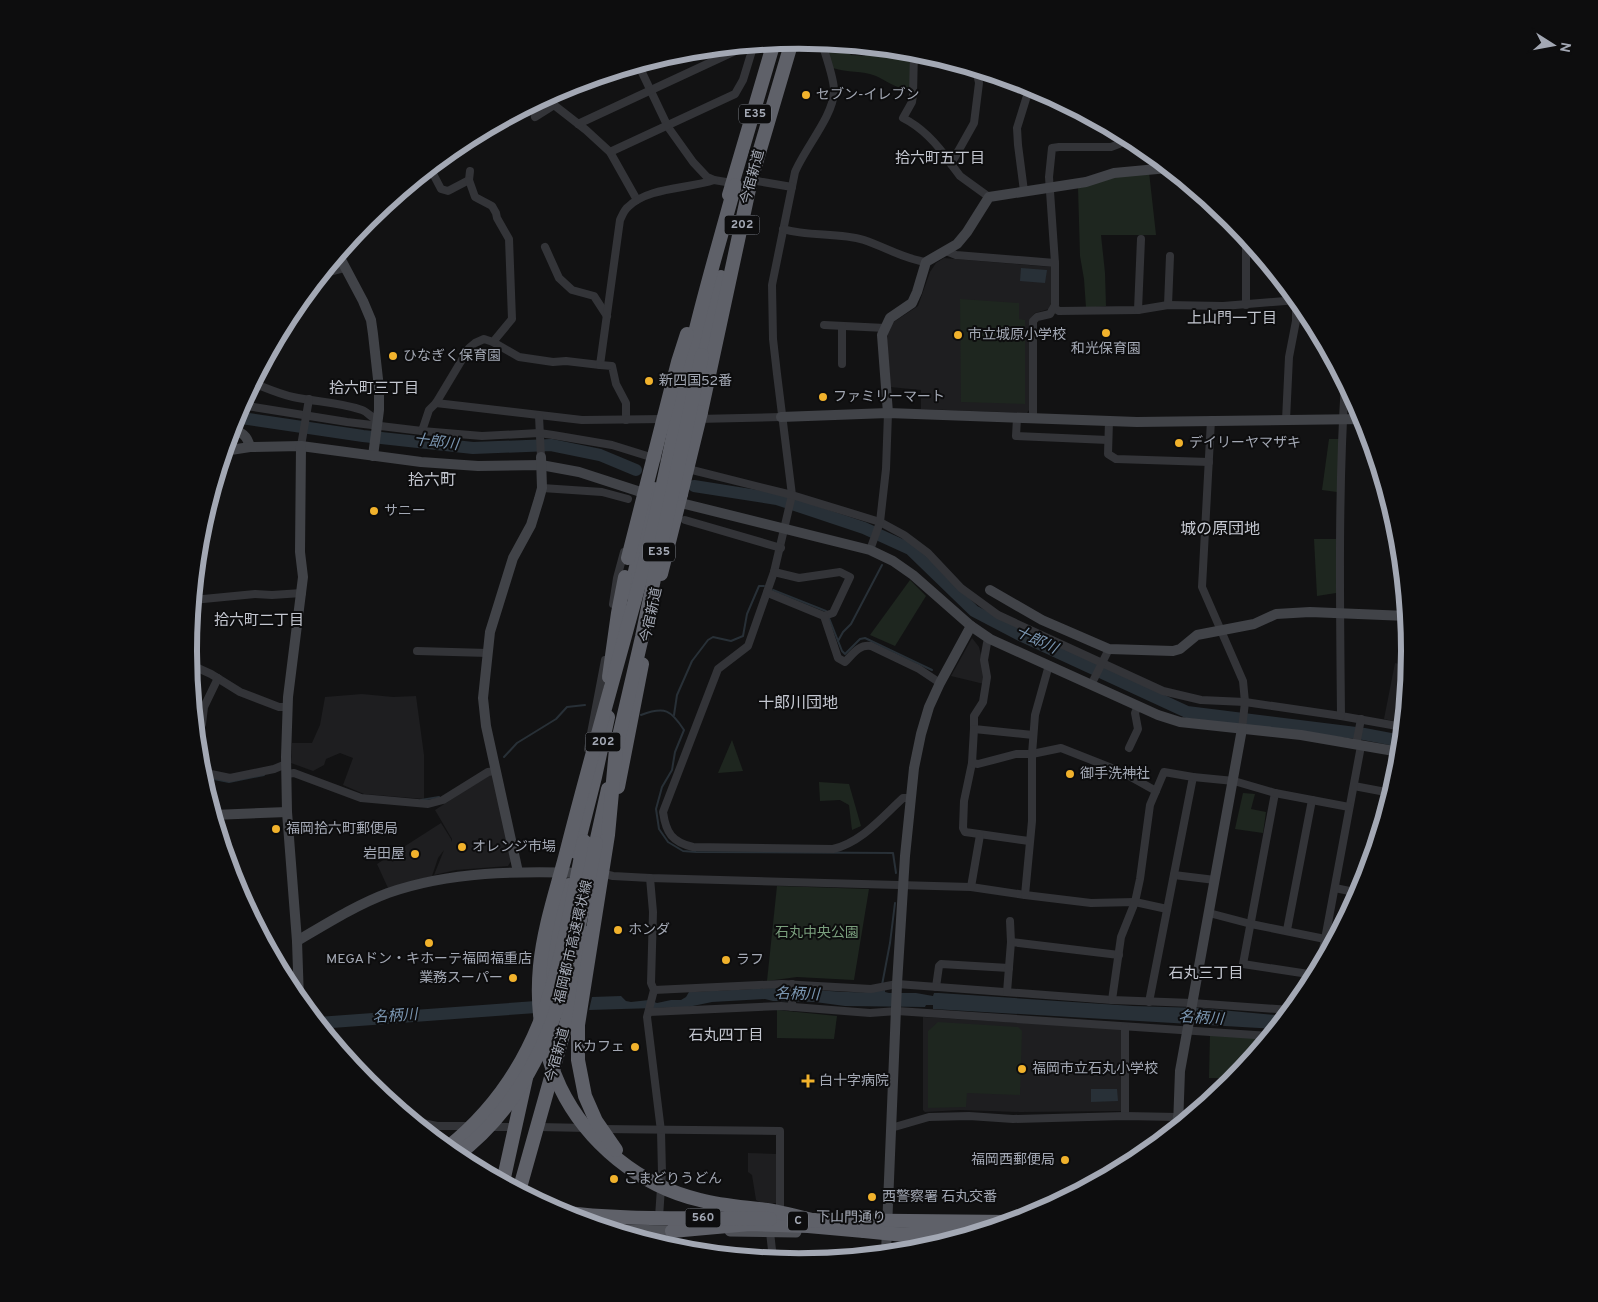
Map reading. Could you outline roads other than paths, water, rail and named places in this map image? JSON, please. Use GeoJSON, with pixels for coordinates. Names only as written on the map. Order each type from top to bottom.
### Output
{"type":"FeatureCollection","features":[{"type":"Feature","properties":{"kind":"highway","name":"E35"},"geometry":{"type":"LineString","coordinates":[[590,842],[616,749],[642,637],[718,290],[758,144],[788,49]]}},
{"type":"Feature","properties":{"kind":"highway","name":"今宿新道"},"geometry":{"type":"LineString","coordinates":[[521,1185],[568,1017],[600,873],[659,582],[701,412],[751,180],[789,49]]}},
{"type":"Feature","properties":{"kind":"highway","name":"E35"},"geometry":{"type":"LineString","coordinates":[[590,842],[641,575],[697,327],[733,184],[773,50]]}},
{"type":"Feature","properties":{"kind":"highway","name":"今宿新道"},"geometry":{"type":"LineString","coordinates":[[504,1176],[543,994],[607,727],[625,620],[653,492],[699,293],[733,184]]}},
{"type":"Feature","properties":{"kind":"highway"},"geometry":{"type":"LineString","coordinates":[[596,777],[618,613],[628,558],[678,362],[733,184]]}},
{"type":"Feature","properties":{"kind":"highway"},"geometry":{"type":"LineString","coordinates":[[641,575],[594,744],[544,936],[538,994],[541,1030],[547,1055],[560,1088],[586,1127],[609,1152],[642,1176],[667,1189],[697,1200],[721,1205],[767,1210],[816,1221]]}},
{"type":"Feature","properties":{"kind":"highway"},"geometry":{"type":"LineString","coordinates":[[616,749],[606,853],[578,1025],[578,1060],[585,1096],[596,1121],[614,1148],[628,1164],[642,1175],[663,1190],[679,1198],[753,1221]]}},
{"type":"Feature","properties":{"kind":"highway"},"geometry":{"type":"LineString","coordinates":[[452,1144],[471,1128],[501,1094],[525,1056],[535,1035],[557,971],[590,842]]}},
{"type":"Feature","properties":{"kind":"highway","name":"福岡都市高速環状線"},"geometry":{"type":"LineString","coordinates":[[462,1151],[480,1136],[509,1103],[546,1041],[568,975],[590,842]]}},
{"type":"Feature","properties":{"kind":"highway","name":"C"},"geometry":{"type":"LineString","coordinates":[[590,1215],[753,1221],[990,1222]]}},
{"type":"Feature","properties":{"kind":"highway","name":"C"},"geometry":{"type":"LineString","coordinates":[[610,1222],[696,1220],[985,1224]]}},
{"type":"Feature","properties":{"kind":"highway"},"geometry":{"type":"LineString","coordinates":[[916,1220],[918,1226],[972,1228]]}},
{"type":"Feature","properties":{"kind":"highway"},"geometry":{"type":"LineString","coordinates":[[672,1230],[753,1221],[904,1234],[948,1235]]}},
{"type":"Feature","properties":{"kind":"main road","name":"下山門通り"},"geometry":{"type":"LineString","coordinates":[[587,1214],[888,1220]]}},
{"type":"Feature","properties":{"kind":"main road","name":"560"},"geometry":{"type":"LineString","coordinates":[[888,1220],[991,1222]]}},
{"type":"Feature","properties":{"kind":"main road","name":"下山門通り"},"geometry":{"type":"LineString","coordinates":[[634,1230],[948,1234]]}},
{"type":"Feature","properties":{"kind":"street"},"geometry":{"type":"LineString","coordinates":[[824,50],[834,90],[833,100],[795,172],[772,285],[773,339],[792,496],[781,548],[768,593],[748,646],[718,669],[663,812],[665,827],[674,838],[682,844],[693,847],[833,849],[845,846],[859,838],[903,798],[911,798]]}},
{"type":"Feature","properties":{"kind":"street"},"geometry":{"type":"LineString","coordinates":[[610,152],[668,127],[735,94],[743,80],[752,51]]}},
{"type":"Feature","properties":{"kind":"street"},"geometry":{"type":"LineString","coordinates":[[578,124],[731,53]]}},
{"type":"Feature","properties":{"kind":"street"},"geometry":{"type":"LineString","coordinates":[[914,60],[914,94],[904,118],[920,128],[944,154],[960,176],[989,197],[1050,186],[1086,182],[1114,173],[1160,169]]}},
{"type":"Feature","properties":{"kind":"street"},"geometry":{"type":"LineString","coordinates":[[641,70],[668,127],[693,162],[707,177],[733,184]]}},
{"type":"Feature","properties":{"kind":"street"},"geometry":{"type":"LineString","coordinates":[[951,164],[974,123],[979,83],[978,76]]}},
{"type":"Feature","properties":{"kind":"street"},"geometry":{"type":"LineString","coordinates":[[1024,191],[1018,145],[1018,128],[1028,94]]}},
{"type":"Feature","properties":{"kind":"street"},"geometry":{"type":"LineString","coordinates":[[535,117],[554,105],[586,130],[610,152],[637,200]]}},
{"type":"Feature","properties":{"kind":"street"},"geometry":{"type":"LineString","coordinates":[[1033,419],[1033,321],[1036,317],[1050,314],[1054,308],[1055,263],[1049,176],[1052,148],[1111,147],[1122,142]]}},
{"type":"Feature","properties":{"kind":"street"},"geometry":{"type":"LineString","coordinates":[[470,171],[469,180],[475,197],[492,206],[509,239],[512,319],[493,342]]}},
{"type":"Feature","properties":{"kind":"street"},"geometry":{"type":"LineString","coordinates":[[433,172],[441,189],[448,191],[469,180]]}},
{"type":"Feature","properties":{"kind":"street"},"geometry":{"type":"LineString","coordinates":[[600,365],[620,220],[626,208],[637,200],[664,190],[702,184],[714,180]]}},
{"type":"Feature","properties":{"kind":"street"},"geometry":{"type":"LineString","coordinates":[[751,180],[792,187]]}},
{"type":"Feature","properties":{"kind":"street"},"geometry":{"type":"LineString","coordinates":[[870,550],[880,522],[886,468],[888,413],[882,335],[890,318],[912,303],[926,262],[957,244],[968,232],[989,197]]}},
{"type":"Feature","properties":{"kind":"street"},"geometry":{"type":"LineString","coordinates":[[783,229],[797,234],[863,240],[881,248],[926,262]]}},
{"type":"Feature","properties":{"kind":"street"},"geometry":{"type":"LineString","coordinates":[[1138,310],[1141,238]]}},
{"type":"Feature","properties":{"kind":"street"},"geometry":{"type":"LineString","coordinates":[[545,247],[559,278],[572,290],[594,296],[607,316]]}},
{"type":"Feature","properties":{"kind":"street"},"geometry":{"type":"LineString","coordinates":[[1246,248],[1246,305]]}},
{"type":"Feature","properties":{"kind":"street"},"geometry":{"type":"LineString","coordinates":[[946,250],[956,255],[1055,263]]}},
{"type":"Feature","properties":{"kind":"street"},"geometry":{"type":"LineString","coordinates":[[1168,305],[1170,256]]}},
{"type":"Feature","properties":{"kind":"street"},"geometry":{"type":"LineString","coordinates":[[341,260],[363,300],[372,328],[379,388],[373,456]]}},
{"type":"Feature","properties":{"kind":"street"},"geometry":{"type":"LineString","coordinates":[[331,272],[345,268]]}},
{"type":"Feature","properties":{"kind":"street"},"geometry":{"type":"LineString","coordinates":[[1054,308],[1058,311],[1138,310],[1168,305],[1246,305],[1288,300]]}},
{"type":"Feature","properties":{"kind":"street"},"geometry":{"type":"LineString","coordinates":[[1286,420],[1289,357],[1296,321],[1296,310]]}},
{"type":"Feature","properties":{"kind":"street"},"geometry":{"type":"LineString","coordinates":[[824,325],[885,328]]}},
{"type":"Feature","properties":{"kind":"street"},"geometry":{"type":"LineString","coordinates":[[842,326],[842,364]]}},
{"type":"Feature","properties":{"kind":"street"},"geometry":{"type":"LineString","coordinates":[[422,431],[429,410],[436,403],[469,348],[484,339],[519,357],[553,362],[566,361],[612,366],[616,384],[626,403],[626,420]]}},
{"type":"Feature","properties":{"kind":"street"},"geometry":{"type":"LineString","coordinates":[[259,385],[295,398],[329,402],[365,410],[377,423]]}},
{"type":"Feature","properties":{"kind":"street"},"geometry":{"type":"LineString","coordinates":[[1341,716],[1340,613],[1344,397]]}},
{"type":"Feature","properties":{"kind":"street"},"geometry":{"type":"LineString","coordinates":[[299,987],[288,812],[287,707],[302,593],[303,577],[300,552],[301,446],[309,399]]}},
{"type":"Feature","properties":{"kind":"street"},"geometry":{"type":"LineString","coordinates":[[436,403],[582,420],[781,417],[888,413],[1109,421],[1354,419]]}},
{"type":"Feature","properties":{"kind":"street"},"geometry":{"type":"LineString","coordinates":[[250,406],[377,423],[422,431],[482,436],[539,433],[574,437],[612,445],[697,471],[880,522],[904,535],[928,553],[961,588],[998,615],[1163,691],[1201,700],[1245,702],[1396,726]]}},
{"type":"Feature","properties":{"kind":"street"},"geometry":{"type":"LineString","coordinates":[[518,872],[495,771],[486,726],[483,698],[490,632],[513,558],[531,524],[542,488],[539,416]]}},
{"type":"Feature","properties":{"kind":"street"},"geometry":{"type":"LineString","coordinates":[[1017,418],[1016,436],[1108,440]]}},
{"type":"Feature","properties":{"kind":"street"},"geometry":{"type":"LineString","coordinates":[[1178,1119],[1180,1071],[1234,781],[1245,702],[1239,671],[1202,587],[1211,420]]}},
{"type":"Feature","properties":{"kind":"street"},"geometry":{"type":"LineString","coordinates":[[1109,421],[1108,454],[1116,459],[1209,462]]}},
{"type":"Feature","properties":{"kind":"street"},"geometry":{"type":"LineString","coordinates":[[239,432],[248,439],[250,447]]}},
{"type":"Feature","properties":{"kind":"street"},"geometry":{"type":"LineString","coordinates":[[232,450],[250,447],[301,446],[421,462],[478,466],[541,461],[784,529],[870,550],[893,561],[913,575],[971,626],[990,639],[1138,706],[1180,722],[1301,735],[1393,751]]}},
{"type":"Feature","properties":{"kind":"street"},"geometry":{"type":"LineString","coordinates":[[542,488],[602,492],[628,499]]}},
{"type":"Feature","properties":{"kind":"street"},"geometry":{"type":"LineString","coordinates":[[576,853],[587,780],[588,744],[605,662],[617,578],[632,524],[653,492]]}},
{"type":"Feature","properties":{"kind":"street"},"geometry":{"type":"LineString","coordinates":[[685,520],[781,548]]}},
{"type":"Feature","properties":{"kind":"street"},"geometry":{"type":"LineString","coordinates":[[768,593],[824,616],[833,612],[850,577],[840,572],[799,578],[774,572]]}},
{"type":"Feature","properties":{"kind":"street"},"geometry":{"type":"LineString","coordinates":[[990,590],[1042,620],[1109,649],[1173,651],[1180,649],[1197,635],[1254,624],[1276,614],[1310,612],[1400,616]]}},
{"type":"Feature","properties":{"kind":"street"},"geometry":{"type":"LineString","coordinates":[[199,599],[256,594],[302,593]]}},
{"type":"Feature","properties":{"kind":"street"},"geometry":{"type":"LineString","coordinates":[[824,616],[838,658],[845,662],[859,648],[865,645],[871,646],[919,670],[940,683]]}},
{"type":"Feature","properties":{"kind":"street"},"geometry":{"type":"LineString","coordinates":[[886,1247],[898,984],[904,885],[916,752],[929,708],[940,683],[971,626]]}},
{"type":"Feature","properties":{"kind":"street"},"geometry":{"type":"LineString","coordinates":[[990,639],[987,644],[984,660],[987,677],[983,702],[974,716],[972,763],[964,801],[963,828],[965,832],[980,835],[990,834],[1030,841]]}},
{"type":"Feature","properties":{"kind":"street"},"geometry":{"type":"LineString","coordinates":[[1091,685],[1109,649]]}},
{"type":"Feature","properties":{"kind":"street"},"geometry":{"type":"LineString","coordinates":[[417,651],[488,653]]}},
{"type":"Feature","properties":{"kind":"street"},"geometry":{"type":"LineString","coordinates":[[1026,896],[1032,821],[1033,735],[1035,715],[1049,665]]}},
{"type":"Feature","properties":{"kind":"street"},"geometry":{"type":"LineString","coordinates":[[197,668],[240,692],[279,707],[287,707]]}},
{"type":"Feature","properties":{"kind":"street"},"geometry":{"type":"LineString","coordinates":[[202,724],[204,707],[218,678]]}},
{"type":"Feature","properties":{"kind":"street"},"geometry":{"type":"LineString","coordinates":[[1129,748],[1138,728],[1135,713],[1138,706]]}},
{"type":"Feature","properties":{"kind":"street"},"geometry":{"type":"LineString","coordinates":[[1323,948],[1354,786],[1361,719]]}},
{"type":"Feature","properties":{"kind":"street"},"geometry":{"type":"LineString","coordinates":[[974,729],[1033,735]]}},
{"type":"Feature","properties":{"kind":"street"},"geometry":{"type":"LineString","coordinates":[[972,763],[978,764],[1016,754],[1032,754],[1061,748],[1122,772],[1156,791]]}},
{"type":"Feature","properties":{"kind":"street"},"geometry":{"type":"LineString","coordinates":[[209,774],[230,778],[274,769],[287,769],[361,798],[428,804],[442,800],[488,772],[495,771]]}},
{"type":"Feature","properties":{"kind":"street"},"geometry":{"type":"LineString","coordinates":[[1112,1000],[1122,937],[1135,902],[1140,879],[1150,805],[1164,772],[1193,778],[1234,781],[1275,793],[1349,807]]}},
{"type":"Feature","properties":{"kind":"street"},"geometry":{"type":"LineString","coordinates":[[1150,1002],[1193,778]]}},
{"type":"Feature","properties":{"kind":"street"},"geometry":{"type":"LineString","coordinates":[[1354,786],[1385,792]]}},
{"type":"Feature","properties":{"kind":"street"},"geometry":{"type":"LineString","coordinates":[[1275,793],[1243,964],[1308,974]]}},
{"type":"Feature","properties":{"kind":"street"},"geometry":{"type":"LineString","coordinates":[[1287,930],[1312,800]]}},
{"type":"Feature","properties":{"kind":"street"},"geometry":{"type":"LineString","coordinates":[[219,815],[288,812]]}},
{"type":"Feature","properties":{"kind":"street"},"geometry":{"type":"LineString","coordinates":[[971,887],[980,835]]}},
{"type":"Feature","properties":{"kind":"street"},"geometry":{"type":"LineString","coordinates":[[297,941],[366,902],[388,893],[451,877],[518,872],[572,872],[650,878],[971,887],[1026,896],[1091,903],[1135,902],[1167,909]]}},
{"type":"Feature","properties":{"kind":"street"},"geometry":{"type":"LineString","coordinates":[[1174,875],[1215,880]]}},
{"type":"Feature","properties":{"kind":"street"},"geometry":{"type":"LineString","coordinates":[[650,878],[653,912],[651,983],[654,990],[648,1018],[661,1131],[660,1217]]}},
{"type":"Feature","properties":{"kind":"street"},"geometry":{"type":"LineString","coordinates":[[1335,888],[1350,891]]}},
{"type":"Feature","properties":{"kind":"street"},"geometry":{"type":"LineString","coordinates":[[1209,913],[1251,924],[1325,938]]}},
{"type":"Feature","properties":{"kind":"street"},"geometry":{"type":"LineString","coordinates":[[1007,992],[1011,942],[1010,920]]}},
{"type":"Feature","properties":{"kind":"street"},"geometry":{"type":"LineString","coordinates":[[1011,942],[1119,955]]}},
{"type":"Feature","properties":{"kind":"street"},"geometry":{"type":"LineString","coordinates":[[936,987],[940,964],[1009,968]]}},
{"type":"Feature","properties":{"kind":"street"},"geometry":{"type":"LineString","coordinates":[[654,990],[792,984],[881,987],[898,984],[1112,1000],[1283,1009]]}},
{"type":"Feature","properties":{"kind":"street"},"geometry":{"type":"LineString","coordinates":[[792,984],[792,1007]]}},
{"type":"Feature","properties":{"kind":"street"},"geometry":{"type":"LineString","coordinates":[[649,1012],[781,1006],[870,1012],[897,1011],[1263,1035]]}},
{"type":"Feature","properties":{"kind":"street"},"geometry":{"type":"LineString","coordinates":[[1125,1027],[1125,1116]]}},
{"type":"Feature","properties":{"kind":"street"},"geometry":{"type":"LineString","coordinates":[[891,1128],[929,1117],[969,1116],[1013,1119],[1125,1116],[1175,1122]]}},
{"type":"Feature","properties":{"kind":"street"},"geometry":{"type":"LineString","coordinates":[[426,1124],[437,1126],[516,1127]]}},
{"type":"Feature","properties":{"kind":"street"},"geometry":{"type":"LineString","coordinates":[[538,1127],[661,1131],[780,1131],[780,1219]]}},
{"type":"Feature","properties":{"kind":"street"},"geometry":{"type":"LineString","coordinates":[[770,1232],[772,1252]]}},
{"type":"Feature","properties":{"kind":"water"},"geometry":{"type":"Polygon","coordinates":[[[1021,268],[1047,270],[1045,283],[1020,281],[1021,268]]]}},
{"type":"Feature","properties":{"kind":"water"},"geometry":{"type":"Polygon","coordinates":[[[796,987],[840,992],[885,990],[885,992],[889,993],[916,993],[933,996],[934,993],[939,993],[1133,1006],[1199,1008],[1279,1015],[1268,1029],[933,1009],[933,1005],[926,1005],[925,1007],[845,1006],[765,999],[712,1002],[688,1007],[589,1010],[592,997],[621,996],[626,1001],[631,1002],[649,1000],[657,1003],[681,1000],[689,992],[796,987]]]}},
{"type":"Feature","properties":{"kind":"water"},"geometry":{"type":"Polygon","coordinates":[[[1091,1089],[1117,1089],[1118,1101],[1091,1102],[1091,1089]]]}},
{"type":"Feature","properties":{"kind":"waterway","name":"十郎川"},"geometry":{"type":"LineString","coordinates":[[244,418],[363,436],[473,448],[551,445],[600,455],[636,470]]}},
{"type":"Feature","properties":{"kind":"waterway","name":"十郎川"},"geometry":{"type":"LineString","coordinates":[[694,486],[777,499],[864,528],[910,549],[974,611],[1018,634],[1187,712],[1364,734],[1394,740]]}},
{"type":"Feature","properties":{"kind":"waterway"},"geometry":{"type":"LineString","coordinates":[[838,641],[851,624],[882,565]]}},
{"type":"Feature","properties":{"kind":"waterway"},"geometry":{"type":"LineString","coordinates":[[674,715],[677,695],[692,661],[708,640],[713,637],[731,641],[743,636],[747,614],[759,586],[764,586]]}},
{"type":"Feature","properties":{"kind":"waterway"},"geometry":{"type":"LineString","coordinates":[[773,590],[826,611]]}},
{"type":"Feature","properties":{"kind":"waterway"},"geometry":{"type":"LineString","coordinates":[[829,618],[842,651],[845,654],[860,639],[865,638],[932,670]]}},
{"type":"Feature","properties":{"kind":"waterway"},"geometry":{"type":"LineString","coordinates":[[504,757],[517,743],[556,719],[567,707],[585,705]]}},
{"type":"Feature","properties":{"kind":"waterway"},"geometry":{"type":"LineString","coordinates":[[641,715],[656,711],[667,712],[675,718],[684,730],[675,752],[672,770],[662,787],[656,809],[659,829],[668,842],[683,851],[696,852],[893,853],[896,873]]}},
{"type":"Feature","properties":{"kind":"waterway"},"geometry":{"type":"LineString","coordinates":[[211,779],[229,782],[264,775]]}},
{"type":"Feature","properties":{"kind":"waterway"},"geometry":{"type":"LineString","coordinates":[[421,800],[439,797]]}},
{"type":"Feature","properties":{"kind":"waterway"},"geometry":{"type":"LineString","coordinates":[[882,985],[895,903]]}},
{"type":"Feature","properties":{"kind":"waterway","name":"名柄川"},"geometry":{"type":"LineString","coordinates":[[325,1023],[550,1006]]}},
{"type":"Feature","properties":{"kind":"place","name":"セブン-イレブン"},"geometry":{"type":"Point","coordinates":[806,95]}},
{"type":"Feature","properties":{"kind":"place","name":"和光保育園"},"geometry":{"type":"Point","coordinates":[1106,333]}},
{"type":"Feature","properties":{"kind":"place","name":"市立城原小学校"},"geometry":{"type":"Point","coordinates":[958,335]}},
{"type":"Feature","properties":{"kind":"place","name":"ひなぎく保育園"},"geometry":{"type":"Point","coordinates":[393,356]}},
{"type":"Feature","properties":{"kind":"place","name":"新四国52番"},"geometry":{"type":"Point","coordinates":[649,381]}},
{"type":"Feature","properties":{"kind":"place","name":"ファミリーマート"},"geometry":{"type":"Point","coordinates":[823,397]}},
{"type":"Feature","properties":{"kind":"place","name":"デイリーヤマザキ"},"geometry":{"type":"Point","coordinates":[1179,443]}},
{"type":"Feature","properties":{"kind":"place","name":"サニー"},"geometry":{"type":"Point","coordinates":[374,511]}},
{"type":"Feature","properties":{"kind":"place","name":"御手洗神社"},"geometry":{"type":"Point","coordinates":[1070,774]}},
{"type":"Feature","properties":{"kind":"place","name":"福岡拾六町郵便局"},"geometry":{"type":"Point","coordinates":[276,829]}},
{"type":"Feature","properties":{"kind":"place","name":"オレンジ市場"},"geometry":{"type":"Point","coordinates":[462,847]}},
{"type":"Feature","properties":{"kind":"place","name":"岩田屋"},"geometry":{"type":"Point","coordinates":[415,854]}},
{"type":"Feature","properties":{"kind":"place","name":"ホンダ"},"geometry":{"type":"Point","coordinates":[618,930]}},
{"type":"Feature","properties":{"kind":"place","name":"MEGAドン・キホーテ福岡福重店"},"geometry":{"type":"Point","coordinates":[429,943]}},
{"type":"Feature","properties":{"kind":"place","name":"ラフ"},"geometry":{"type":"Point","coordinates":[726,960]}},
{"type":"Feature","properties":{"kind":"place","name":"業務スーパー"},"geometry":{"type":"Point","coordinates":[513,978]}},
{"type":"Feature","properties":{"kind":"place","name":"Kカフェ"},"geometry":{"type":"Point","coordinates":[635,1047]}},
{"type":"Feature","properties":{"kind":"place","name":"福岡市立石丸小学校"},"geometry":{"type":"Point","coordinates":[1022,1069]}},
{"type":"Feature","properties":{"kind":"place","name":"白十字病院"},"geometry":{"type":"Point","coordinates":[808,1081]}},
{"type":"Feature","properties":{"kind":"place","name":"福岡西郵便局"},"geometry":{"type":"Point","coordinates":[1065,1160]}},
{"type":"Feature","properties":{"kind":"place","name":"こまどりうどん"},"geometry":{"type":"Point","coordinates":[614,1179]}},
{"type":"Feature","properties":{"kind":"place","name":"西警察署 石丸交番"},"geometry":{"type":"Point","coordinates":[872,1197]}},
{"type":"Feature","properties":{"kind":"district","name":"拾六町五丁目"},"geometry":{"type":"Point","coordinates":[940,159]}},
{"type":"Feature","properties":{"kind":"district","name":"上山門一丁目"},"geometry":{"type":"Point","coordinates":[1232,319]}},
{"type":"Feature","properties":{"kind":"district","name":"拾六町三丁目"},"geometry":{"type":"Point","coordinates":[374,389]}},
{"type":"Feature","properties":{"kind":"district","name":"拾六町"},"geometry":{"type":"Point","coordinates":[432,481]}},
{"type":"Feature","properties":{"kind":"district","name":"城の原団地"},"geometry":{"type":"Point","coordinates":[1220,530]}},
{"type":"Feature","properties":{"kind":"district","name":"拾六町二丁目"},"geometry":{"type":"Point","coordinates":[259,621]}},
{"type":"Feature","properties":{"kind":"district","name":"十郎川団地"},"geometry":{"type":"Point","coordinates":[798,704]}},
{"type":"Feature","properties":{"kind":"district","name":"石丸三丁目"},"geometry":{"type":"Point","coordinates":[1206,974]}},
{"type":"Feature","properties":{"kind":"district","name":"石丸四丁目"},"geometry":{"type":"Point","coordinates":[726,1036]}},
{"type":"Feature","properties":{"kind":"park label","name":"石丸中央公園"},"geometry":{"type":"Point","coordinates":[817,933]}}]}
